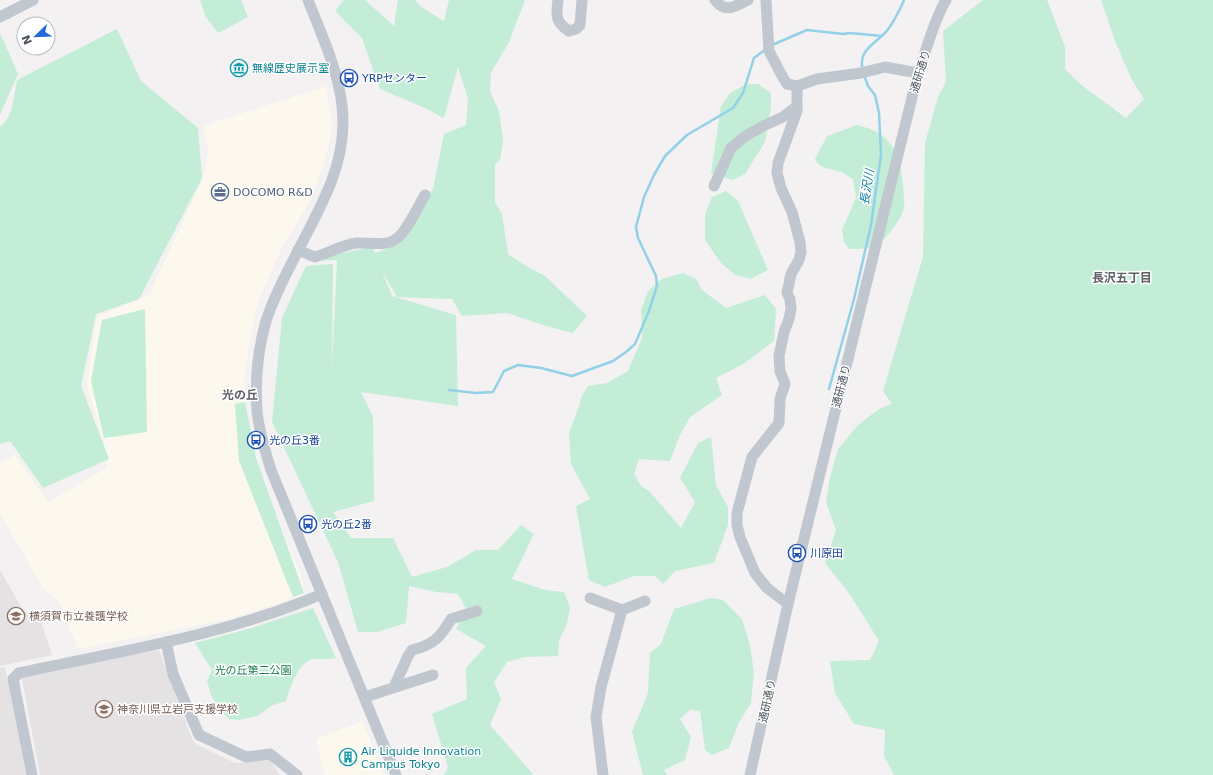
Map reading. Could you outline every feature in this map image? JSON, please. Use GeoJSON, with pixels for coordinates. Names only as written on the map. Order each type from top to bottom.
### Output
{"type":"FeatureCollection","features":[{"type":"Feature","properties":{"kind":"street"},"geometry":{"type":"LineString","coordinates":[[0,17],[33,0]]}},
{"type":"Feature","properties":{"kind":"street"},"geometry":{"type":"LineString","coordinates":[[308,0],[334,67],[340,88],[343,128],[342,139],[334,176],[326,197],[281,285],[266,321],[257,373],[257,411],[263,443],[271,470],[396,775]]}},
{"type":"Feature","properties":{"kind":"street"},"geometry":{"type":"LineString","coordinates":[[558,0],[556,18],[562,26],[569,30],[576,29],[580,24],[582,0]]}},
{"type":"Feature","properties":{"kind":"street"},"geometry":{"type":"LineString","coordinates":[[715,0],[720,6],[727,8],[748,0]]}},
{"type":"Feature","properties":{"kind":"street"},"geometry":{"type":"LineString","coordinates":[[766,0],[770,51],[781,74],[788,84],[796,86],[817,79],[861,73],[885,67],[918,73]]}},
{"type":"Feature","properties":{"kind":"street","name":"通研通り"},"geometry":{"type":"LineString","coordinates":[[750,775],[788,604],[918,73],[938,13],[946,0]]}},
{"type":"Feature","properties":{"kind":"street"},"geometry":{"type":"LineString","coordinates":[[788,604],[767,588],[755,573],[740,537],[737,525],[737,513],[752,457],[779,423],[780,399],[785,384],[780,371],[779,356],[791,309],[790,300],[787,293],[791,274],[799,260],[801,252],[800,242],[792,212],[781,188],[777,173],[778,163],[797,111],[796,86]]}},
{"type":"Feature","properties":{"kind":"street"},"geometry":{"type":"LineString","coordinates":[[714,186],[731,148],[744,137],[782,117],[797,106]]}},
{"type":"Feature","properties":{"kind":"street"},"geometry":{"type":"LineString","coordinates":[[298,250],[315,257],[345,245],[358,243],[390,243],[397,239],[402,233],[425,195]]}},
{"type":"Feature","properties":{"kind":"street"},"geometry":{"type":"LineString","coordinates":[[32,775],[12,679],[19,673],[200,634],[256,619],[295,606],[322,594]]}},
{"type":"Feature","properties":{"kind":"street"},"geometry":{"type":"LineString","coordinates":[[590,598],[622,610],[645,601]]}},
{"type":"Feature","properties":{"kind":"street"},"geometry":{"type":"LineString","coordinates":[[603,775],[596,717],[601,687],[622,610]]}},
{"type":"Feature","properties":{"kind":"street"},"geometry":{"type":"LineString","coordinates":[[394,687],[412,650],[427,647],[443,633],[450,619],[477,611]]}},
{"type":"Feature","properties":{"kind":"street"},"geometry":{"type":"LineString","coordinates":[[166,642],[173,674],[199,735],[246,757],[270,754],[298,775]]}},
{"type":"Feature","properties":{"kind":"street"},"geometry":{"type":"LineString","coordinates":[[365,697],[433,675]]}},
{"type":"Feature","properties":{"kind":"shaded area"},"geometry":{"type":"Polygon","coordinates":[[[326,86],[332,126],[323,167],[309,203],[281,249],[257,305],[249,345],[244,383],[246,421],[253,457],[304,584],[302,595],[233,618],[78,649],[60,602],[43,588],[0,514],[0,463],[15,455],[48,502],[107,468],[104,443],[87,386],[97,317],[149,295],[206,169],[208,148],[203,126],[326,86]]]}},
{"type":"Feature","properties":{"kind":"shaded area","name":"横須賀市立養護学校"},"geometry":{"type":"Polygon","coordinates":[[[0,570],[23,610],[41,621],[52,655],[0,666],[0,570]]]}},
{"type":"Feature","properties":{"kind":"shaded area","name":"神奈川県立岩戸支援学校"},"geometry":{"type":"Polygon","coordinates":[[[159,650],[192,739],[196,744],[235,763],[244,763],[268,757],[280,775],[40,775],[22,679],[24,674],[159,650]]]}},
{"type":"Feature","properties":{"kind":"shaded area"},"geometry":{"type":"Polygon","coordinates":[[[5,667],[26,775],[0,775],[0,668],[5,667]]]}},
{"type":"Feature","properties":{"kind":"shaded area"},"geometry":{"type":"Polygon","coordinates":[[[362,721],[384,775],[324,775],[316,739],[362,721]]]}},
{"type":"Feature","properties":{"kind":"green space"},"geometry":{"type":"Polygon","coordinates":[[[200,0],[241,0],[248,17],[218,33],[206,17],[200,0]]]}},
{"type":"Feature","properties":{"kind":"green space"},"geometry":{"type":"Polygon","coordinates":[[[344,0],[365,0],[394,26],[398,0],[415,0],[421,7],[444,21],[449,0],[525,0],[509,42],[491,73],[490,91],[499,111],[503,141],[500,160],[495,164],[495,202],[502,214],[508,254],[545,276],[587,316],[573,333],[507,313],[462,316],[452,299],[397,297],[382,271],[392,296],[456,315],[458,406],[361,392],[373,417],[374,501],[333,512],[351,538],[393,538],[412,577],[447,567],[476,550],[498,550],[521,525],[534,534],[512,579],[545,590],[564,592],[570,607],[567,623],[559,641],[558,656],[525,657],[507,662],[494,682],[501,699],[490,725],[533,774],[530,775],[444,775],[448,767],[432,714],[467,699],[466,668],[486,646],[456,629],[467,610],[458,594],[436,592],[409,586],[406,623],[377,632],[358,632],[338,562],[272,422],[282,318],[306,266],[333,264],[332,369],[337,260],[304,261],[372,247],[375,253],[398,245],[433,189],[444,134],[466,125],[468,99],[458,67],[444,118],[423,107],[380,89],[362,38],[335,11],[344,0]]]}},
{"type":"Feature","properties":{"kind":"green space"},"geometry":{"type":"Polygon","coordinates":[[[983,0],[1047,0],[1065,47],[1065,69],[1080,84],[1126,118],[1144,99],[1132,80],[1115,41],[1101,0],[1213,0],[1213,775],[894,775],[884,756],[885,730],[854,724],[835,693],[830,661],[870,660],[879,641],[849,593],[825,563],[836,530],[826,502],[830,477],[838,449],[858,425],[879,409],[892,404],[883,391],[923,257],[925,143],[938,97],[946,82],[943,31],[983,0]]]}},
{"type":"Feature","properties":{"kind":"green space"},"geometry":{"type":"Polygon","coordinates":[[[117,29],[141,81],[198,128],[202,178],[139,299],[96,314],[81,386],[109,459],[43,488],[10,441],[0,444],[0,127],[8,118],[14,99],[17,80],[117,29]]]}},
{"type":"Feature","properties":{"kind":"green space"},"geometry":{"type":"Polygon","coordinates":[[[0,33],[18,74],[0,115],[0,33]]]}},
{"type":"Feature","properties":{"kind":"green space"},"geometry":{"type":"Polygon","coordinates":[[[746,84],[758,84],[771,93],[771,107],[765,142],[745,174],[732,180],[711,173],[721,106],[730,93],[746,84]]]}},
{"type":"Feature","properties":{"kind":"green space"},"geometry":{"type":"Polygon","coordinates":[[[857,125],[879,133],[892,146],[902,174],[904,204],[903,211],[898,222],[879,244],[869,248],[849,249],[844,242],[842,230],[856,198],[853,179],[842,173],[823,167],[817,163],[815,159],[827,136],[857,125]]]}},
{"type":"Feature","properties":{"kind":"green space"},"geometry":{"type":"Polygon","coordinates":[[[726,191],[738,201],[768,270],[751,279],[735,275],[721,263],[705,240],[705,214],[712,197],[726,191]]]}},
{"type":"Feature","properties":{"kind":"green space"},"geometry":{"type":"Polygon","coordinates":[[[683,273],[696,279],[702,290],[726,308],[765,295],[776,309],[774,341],[745,363],[716,378],[722,395],[690,417],[680,435],[670,461],[639,459],[634,474],[641,486],[649,491],[681,528],[695,502],[680,478],[698,443],[711,437],[716,485],[728,507],[728,525],[714,563],[675,571],[663,584],[655,576],[634,576],[605,587],[589,580],[576,506],[590,499],[571,464],[569,432],[582,396],[588,386],[607,383],[628,371],[642,338],[641,310],[648,291],[662,279],[683,273]]]}},
{"type":"Feature","properties":{"kind":"green space"},"geometry":{"type":"Polygon","coordinates":[[[145,309],[147,432],[104,438],[91,381],[102,320],[145,309]]]}},
{"type":"Feature","properties":{"kind":"green space"},"geometry":{"type":"Polygon","coordinates":[[[245,402],[256,458],[304,593],[293,597],[239,461],[235,404],[245,402]]]}},
{"type":"Feature","properties":{"kind":"green space"},"geometry":{"type":"Polygon","coordinates":[[[711,598],[723,600],[742,619],[750,645],[754,673],[751,703],[739,722],[729,748],[712,755],[705,750],[700,711],[690,710],[680,719],[691,737],[685,760],[664,770],[667,775],[643,775],[632,732],[648,693],[650,653],[661,644],[674,609],[711,598]]]}},
{"type":"Feature","properties":{"kind":"green space","name":"光の丘第二公園"},"geometry":{"type":"Polygon","coordinates":[[[313,608],[336,658],[313,659],[304,664],[294,679],[286,701],[273,705],[257,716],[239,720],[229,719],[220,710],[211,695],[207,681],[212,670],[195,643],[248,629],[313,608]]]}},
{"type":"Feature","properties":{"kind":"waterway","name":"長沢川"},"geometry":{"type":"LineString","coordinates":[[863,70],[862,63],[866,51],[889,28],[904,0]]}},
{"type":"Feature","properties":{"kind":"waterway"},"geometry":{"type":"LineString","coordinates":[[772,45],[807,30],[882,36]]}},
{"type":"Feature","properties":{"kind":"waterway"},"geometry":{"type":"LineString","coordinates":[[449,390],[476,393],[493,392],[504,371],[518,365],[541,368],[572,376],[613,361],[635,344],[649,311],[657,286],[656,276],[638,238],[636,227],[644,197],[665,156],[687,135],[733,108],[743,93],[754,58],[766,49]]}},
{"type":"Feature","properties":{"kind":"waterway","name":"長沢川"},"geometry":{"type":"LineString","coordinates":[[829,389],[854,299],[871,225],[881,155],[879,113],[875,95],[868,86],[864,75]]}},
{"type":"Feature","properties":{"kind":"place","name":"無線歴史展示室"},"geometry":{"type":"Point","coordinates":[239,68]}},
{"type":"Feature","properties":{"kind":"place","name":"YRPセンター"},"geometry":{"type":"Point","coordinates":[349,78]}},
{"type":"Feature","properties":{"kind":"place","name":"DOCOMO R&D"},"geometry":{"type":"Point","coordinates":[220,192]}},
{"type":"Feature","properties":{"kind":"place","name":"光の丘3番"},"geometry":{"type":"Point","coordinates":[256,440]}},
{"type":"Feature","properties":{"kind":"place","name":"光の丘2番"},"geometry":{"type":"Point","coordinates":[308,524]}},
{"type":"Feature","properties":{"kind":"place","name":"川原田"},"geometry":{"type":"Point","coordinates":[797,553]}},
{"type":"Feature","properties":{"kind":"place","name":"横須賀市立養護学校"},"geometry":{"type":"Point","coordinates":[16,616]}},
{"type":"Feature","properties":{"kind":"place","name":"神奈川県立岩戸支援学校"},"geometry":{"type":"Point","coordinates":[104,709]}},
{"type":"Feature","properties":{"kind":"place","name":"Air Liquide Innovation Campus Tokyo"},"geometry":{"type":"Point","coordinates":[348,757]}},
{"type":"Feature","properties":{"kind":"district","name":"長沢五丁目"},"geometry":{"type":"Point","coordinates":[1122,278]}},
{"type":"Feature","properties":{"kind":"district","name":"光の丘"},"geometry":{"type":"Point","coordinates":[240,395]}}]}
